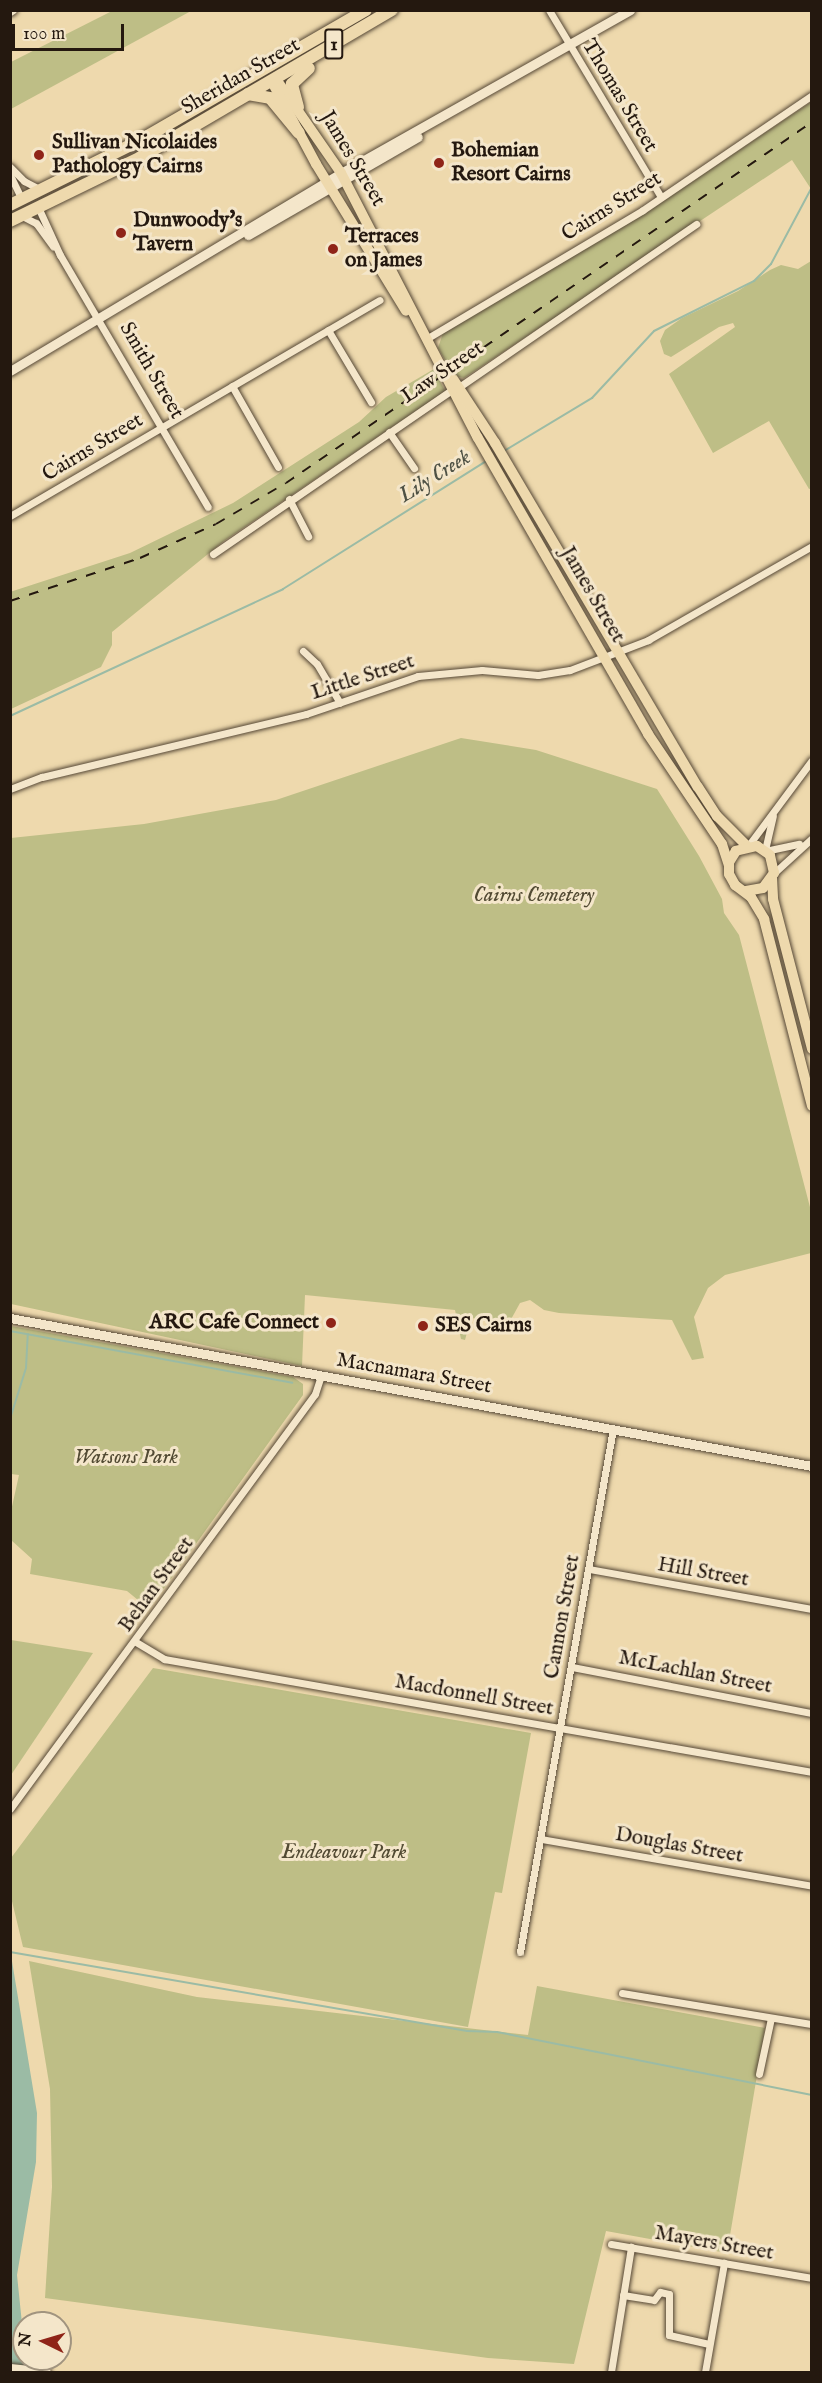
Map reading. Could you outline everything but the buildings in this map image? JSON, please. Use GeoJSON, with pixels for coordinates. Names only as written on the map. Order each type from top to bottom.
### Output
{"type":"FeatureCollection","features":[{"type":"Feature","properties":{"kind":"highway","name":"Sheridan Street"},"geometry":{"type":"LineString","coordinates":[[27,198],[139,141],[366,10]]}},
{"type":"Feature","properties":{"kind":"highway","name":"Sheridan Street"},"geometry":{"type":"LineString","coordinates":[[25,214],[141,157],[393,10]]}},
{"type":"Feature","properties":{"kind":"highway"},"geometry":{"type":"LineString","coordinates":[[298,107],[292,90],[296,76],[379,26],[393,10]]}},
{"type":"Feature","properties":{"kind":"highway"},"geometry":{"type":"LineString","coordinates":[[267,68],[274,80]]}},
{"type":"Feature","properties":{"kind":"highway"},"geometry":{"type":"LineString","coordinates":[[248,94],[270,98],[299,133]]}},
{"type":"Feature","properties":{"kind":"highway","name":"Smith Street"},"geometry":{"type":"LineString","coordinates":[[25,214],[27,198]]}},
{"type":"Feature","properties":{"kind":"main road","name":"James Street"},"geometry":{"type":"LineString","coordinates":[[274,80],[298,107],[343,177],[419,328]]}},
{"type":"Feature","properties":{"kind":"main road","name":"James Street"},"geometry":{"type":"LineString","coordinates":[[274,80],[299,133],[329,185],[456,388],[495,443],[706,801],[747,846]]}},
{"type":"Feature","properties":{"kind":"main road","name":"James Street"},"geometry":{"type":"LineString","coordinates":[[456,388],[485,451],[606,657],[648,734],[722,844],[729,866]]}},
{"type":"Feature","properties":{"kind":"main road"},"geometry":{"type":"LineString","coordinates":[[812,1049],[773,899],[773,860],[765,851],[747,846],[733,854],[729,866],[732,882],[746,891],[764,919],[809,1086],[812,1106]]}},
{"type":"Feature","properties":{"kind":"main road"},"geometry":{"type":"LineString","coordinates":[[746,891],[763,888],[773,875]]}},
{"type":"Feature","properties":{"kind":"street","name":"Thomas Street"},"geometry":{"type":"LineString","coordinates":[[549,10],[661,197]]}},
{"type":"Feature","properties":{"kind":"street"},"geometry":{"type":"LineString","coordinates":[[10,371],[630,10]]}},
{"type":"Feature","properties":{"kind":"street","name":"Cairns Street"},"geometry":{"type":"LineString","coordinates":[[426,339],[661,197],[812,95]]}},
{"type":"Feature","properties":{"kind":"street"},"geometry":{"type":"LineString","coordinates":[[10,167],[24,181],[27,198]]}},
{"type":"Feature","properties":{"kind":"street","name":"Smith Street"},"geometry":{"type":"LineString","coordinates":[[10,175],[27,198]]}},
{"type":"Feature","properties":{"kind":"street","name":"Smith Street"},"geometry":{"type":"LineString","coordinates":[[25,214],[60,255]]}},
{"type":"Feature","properties":{"kind":"street","name":"Smith Street"},"geometry":{"type":"LineString","coordinates":[[25,214],[36,223],[60,255],[208,507]]}},
{"type":"Feature","properties":{"kind":"street","name":"Law Street"},"geometry":{"type":"LineString","coordinates":[[213,554],[289,499],[696,224]]}},
{"type":"Feature","properties":{"kind":"street","name":"Cairns Street"},"geometry":{"type":"LineString","coordinates":[[10,516],[379,300]]}},
{"type":"Feature","properties":{"kind":"street"},"geometry":{"type":"LineString","coordinates":[[328,330],[371,402]]}},
{"type":"Feature","properties":{"kind":"street"},"geometry":{"type":"LineString","coordinates":[[232,386],[278,467]]}},
{"type":"Feature","properties":{"kind":"street"},"geometry":{"type":"LineString","coordinates":[[389,432],[414,468]]}},
{"type":"Feature","properties":{"kind":"street"},"geometry":{"type":"LineString","coordinates":[[289,499],[308,536]]}},
{"type":"Feature","properties":{"kind":"street","name":"Little Street"},"geometry":{"type":"LineString","coordinates":[[10,789],[42,777],[340,703],[418,676],[482,670],[549,674],[620,653],[812,546]]}},
{"type":"Feature","properties":{"kind":"street"},"geometry":{"type":"LineString","coordinates":[[303,651],[317,664],[340,703]]}},
{"type":"Feature","properties":{"kind":"street"},"geometry":{"type":"LineString","coordinates":[[747,846],[812,760]]}},
{"type":"Feature","properties":{"kind":"street"},"geometry":{"type":"LineString","coordinates":[[775,811],[765,851],[809,839]]}},
{"type":"Feature","properties":{"kind":"street"},"geometry":{"type":"LineString","coordinates":[[773,875],[809,839]]}},
{"type":"Feature","properties":{"kind":"street","name":"Macnamara Street"},"geometry":{"type":"LineString","coordinates":[[10,1318],[812,1466]]}},
{"type":"Feature","properties":{"kind":"street","name":"Behan Street"},"geometry":{"type":"LineString","coordinates":[[10,1809],[136,1642],[315,1395],[321,1375]]}},
{"type":"Feature","properties":{"kind":"street","name":"Cannon Street"},"geometry":{"type":"LineString","coordinates":[[520,1952],[613,1429]]}},
{"type":"Feature","properties":{"kind":"street","name":"Hill Street"},"geometry":{"type":"LineString","coordinates":[[589,1569],[812,1609]]}},
{"type":"Feature","properties":{"kind":"street","name":"Macdonnell Street"},"geometry":{"type":"LineString","coordinates":[[136,1642],[164,1659],[812,1772]]}},
{"type":"Feature","properties":{"kind":"street","name":"McLachlan Street"},"geometry":{"type":"LineString","coordinates":[[572,1666],[812,1713]]}},
{"type":"Feature","properties":{"kind":"street","name":"Douglas Street"},"geometry":{"type":"LineString","coordinates":[[541,1839],[812,1886]]}},
{"type":"Feature","properties":{"kind":"street"},"geometry":{"type":"LineString","coordinates":[[622,1993],[812,2024]]}},
{"type":"Feature","properties":{"kind":"street"},"geometry":{"type":"LineString","coordinates":[[759,2074],[771,2018]]}},
{"type":"Feature","properties":{"kind":"street","name":"Mayers Street"},"geometry":{"type":"LineString","coordinates":[[611,2244],[812,2278]]}},
{"type":"Feature","properties":{"kind":"street"},"geometry":{"type":"LineString","coordinates":[[611,2373],[632,2247]]}},
{"type":"Feature","properties":{"kind":"street"},"geometry":{"type":"LineString","coordinates":[[705,2373],[724,2263]]}},
{"type":"Feature","properties":{"kind":"street"},"geometry":{"type":"LineString","coordinates":[[623,2295],[654,2300],[660,2292],[669,2294],[669,2336],[709,2344]]}},
{"type":"Feature","properties":{"kind":"green space"},"geometry":{"type":"Polygon","coordinates":[[[114,10],[191,11],[11,109],[11,62],[114,10]]]}},
{"type":"Feature","properties":{"kind":"green space"},"geometry":{"type":"Polygon","coordinates":[[[811,102],[811,189],[792,160],[464,378],[454,376],[438,348],[443,333],[647,212],[811,102]]]}},
{"type":"Feature","properties":{"kind":"green space"},"geometry":{"type":"Polygon","coordinates":[[[811,261],[812,488],[809,489],[769,421],[713,453],[669,374],[735,327],[733,323],[719,327],[671,357],[664,354],[660,341],[665,330],[682,318],[738,291],[770,270],[781,265],[798,269],[811,261]]]}},
{"type":"Feature","properties":{"kind":"green space"},"geometry":{"type":"Polygon","coordinates":[[[434,369],[445,391],[224,541],[112,632],[112,645],[101,667],[11,709],[10,592],[130,553],[233,503],[359,422],[386,397],[434,369]]]}},
{"type":"Feature","properties":{"kind":"green space","name":"Cairns Cemetery"},"geometry":{"type":"Polygon","coordinates":[[[461,738],[536,750],[657,789],[699,856],[722,899],[724,913],[739,935],[811,1211],[811,1253],[725,1275],[708,1288],[694,1317],[704,1358],[692,1360],[672,1320],[559,1313],[544,1310],[530,1300],[520,1303],[509,1323],[471,1318],[465,1340],[461,1339],[455,1310],[305,1295],[302,1366],[11,1304],[11,838],[144,824],[276,800],[461,738]]]}},
{"type":"Feature","properties":{"kind":"green space","name":"Watsons Park"},"geometry":{"type":"Polygon","coordinates":[[[11,1326],[293,1377],[303,1384],[303,1395],[149,1609],[127,1591],[30,1574],[32,1559],[11,1540],[11,1511],[19,1475],[11,1474],[11,1326]]]}},
{"type":"Feature","properties":{"kind":"green space"},"geometry":{"type":"Polygon","coordinates":[[[10,1640],[93,1653],[11,1775],[10,1640]]]}},
{"type":"Feature","properties":{"kind":"green space","name":"Endeavour Park"},"geometry":{"type":"Polygon","coordinates":[[[153,1668],[531,1733],[502,1893],[495,1892],[468,2027],[23,1947],[11,1897],[11,1858],[153,1668]]]}},
{"type":"Feature","properties":{"kind":"green space"},"geometry":{"type":"Polygon","coordinates":[[[29,1961],[197,1997],[528,2035],[537,1986],[765,2028],[727,2253],[606,2231],[574,2364],[488,2358],[45,2298],[52,2187],[50,2089],[29,1961]]]}},
{"type":"Feature","properties":{"kind":"shaded area"},"geometry":{"type":"Polygon","coordinates":[[[10,1949],[37,2113],[36,2162],[17,2275],[21,2311],[12,2311],[12,2371],[27,2372],[10,2372],[10,1949]]]}},
{"type":"Feature","properties":{"kind":"waterway","name":"Lily Creek"},"geometry":{"type":"LineString","coordinates":[[504,451],[592,398],[654,331],[754,281],[771,264],[812,187]]}},
{"type":"Feature","properties":{"kind":"waterway","name":"Lily Creek"},"geometry":{"type":"LineString","coordinates":[[10,716],[283,589],[486,461]]}},
{"type":"Feature","properties":{"kind":"waterway"},"geometry":{"type":"LineString","coordinates":[[10,1331],[292,1383]]}},
{"type":"Feature","properties":{"kind":"waterway"},"geometry":{"type":"LineString","coordinates":[[10,1419],[26,1368],[28,1334]]}},
{"type":"Feature","properties":{"kind":"waterway"},"geometry":{"type":"LineString","coordinates":[[10,1952],[467,2031],[497,2032],[812,2095]]}},
{"type":"Feature","properties":{"kind":"railway"},"geometry":{"type":"LineString","coordinates":[[10,601],[140,558],[216,524],[286,483],[812,122]]}},
{"type":"Feature","properties":{"kind":"place","name":"Sullivan Nicolaides Pathology Cairns"},"geometry":{"type":"Point","coordinates":[39,155]}},
{"type":"Feature","properties":{"kind":"place","name":"Bohemian Resort Cairns"},"geometry":{"type":"Point","coordinates":[439,163]}},
{"type":"Feature","properties":{"kind":"place","name":"Dunwoody's Tavern"},"geometry":{"type":"Point","coordinates":[121,233]}},
{"type":"Feature","properties":{"kind":"place","name":"Terraces on James"},"geometry":{"type":"Point","coordinates":[333,249]}},
{"type":"Feature","properties":{"kind":"place","name":"ARC Cafe Connect"},"geometry":{"type":"Point","coordinates":[331,1323]}},
{"type":"Feature","properties":{"kind":"place","name":"SES Cairns"},"geometry":{"type":"Point","coordinates":[423,1326]}}]}
